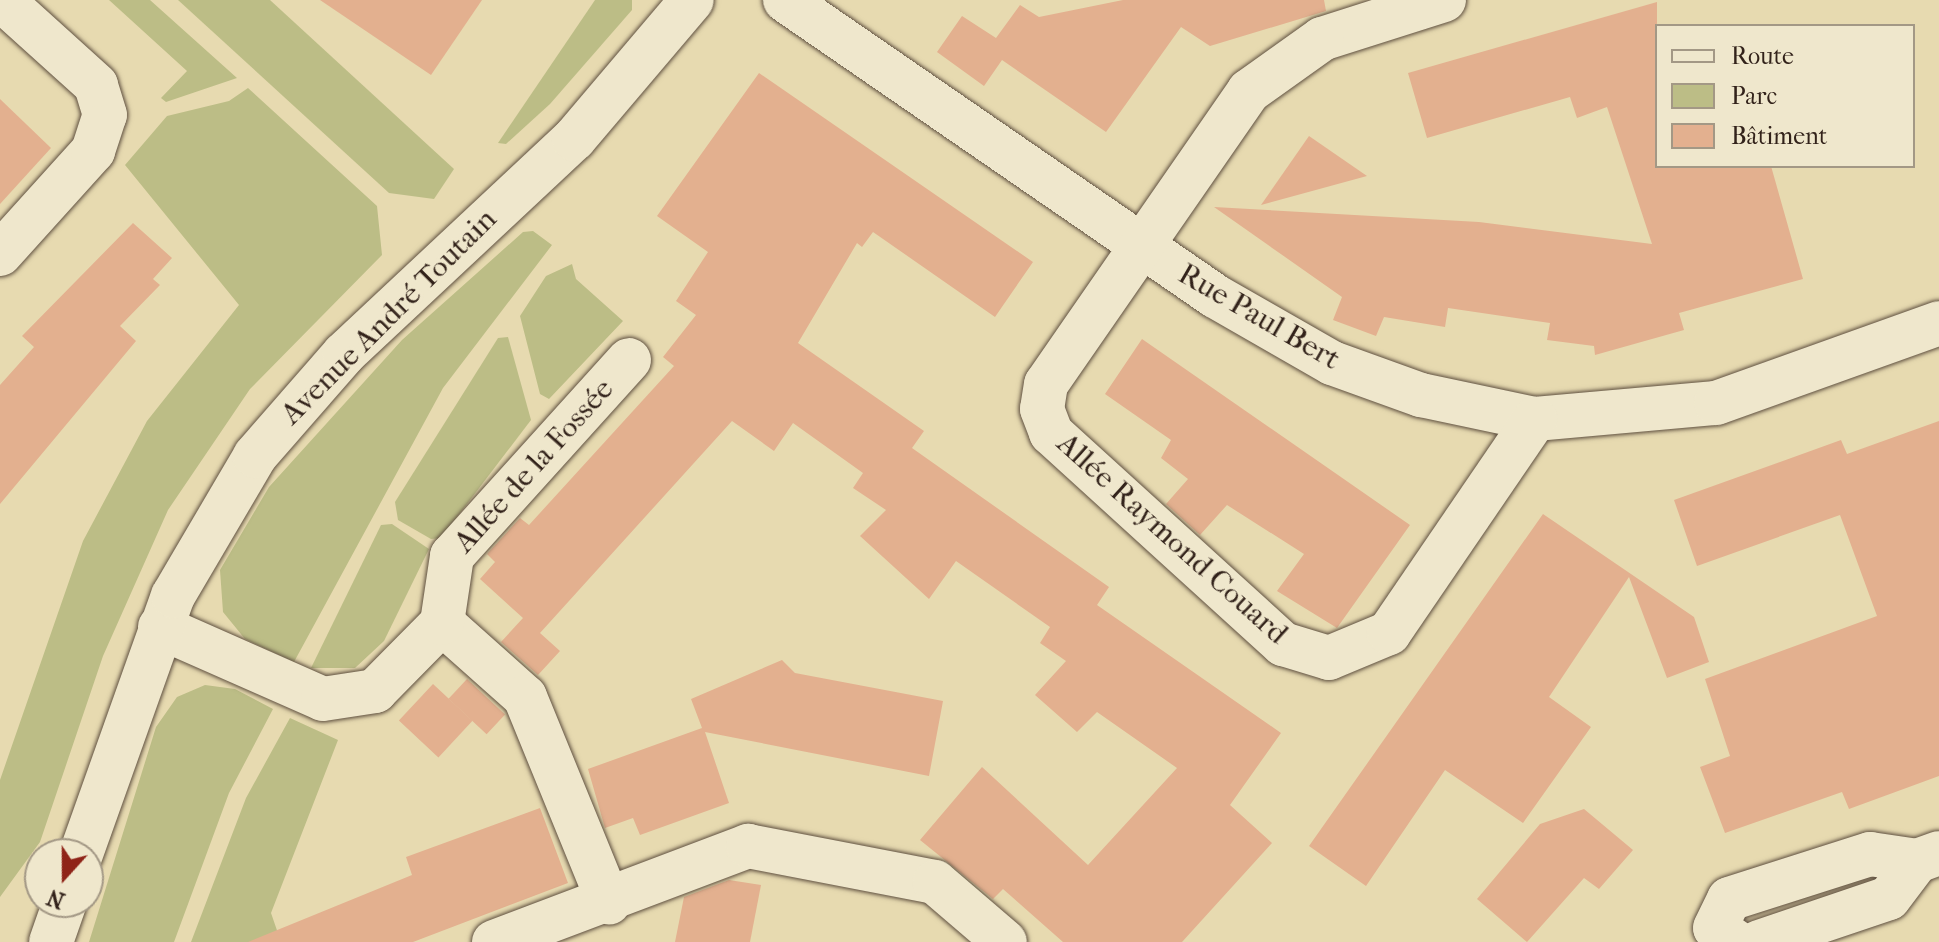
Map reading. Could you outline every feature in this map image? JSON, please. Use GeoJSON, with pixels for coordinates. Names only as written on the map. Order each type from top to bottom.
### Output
{"type":"FeatureCollection","features":[{"type":"Feature","properties":{"kind":"street"},"geometry":{"type":"LineString","coordinates":[[0,254],[93,151],[105,115],[96,85],[2,0]]}},
{"type":"Feature","properties":{"kind":"street","name":"Avenue André Toutain"},"geometry":{"type":"LineString","coordinates":[[87,838],[160,627],[220,507],[296,402],[574,139],[692,0]]}},
{"type":"Feature","properties":{"kind":"street","name":"Rue Paul Bert"},"geometry":{"type":"LineString","coordinates":[[785,0],[1139,244],[1332,363],[1421,395],[1535,419],[1716,403],[1939,323]]}},
{"type":"Feature","properties":{"kind":"street","name":"Allée Raymond Couard"},"geometry":{"type":"LineString","coordinates":[[1444,0],[1322,39],[1282,62],[1249,91],[1139,244],[1046,384],[1042,409],[1051,433],[1283,644],[1329,658],[1389,633],[1535,419]]}},
{"type":"Feature","properties":{"kind":"street","name":"Allée de la Fossée"},"geometry":{"type":"LineString","coordinates":[[442,623],[452,556],[629,360]]}},
{"type":"Feature","properties":{"kind":"street"},"geometry":{"type":"LineString","coordinates":[[160,627],[292,689],[350,699],[396,674],[442,623],[525,697],[609,903]]}},
{"type":"Feature","properties":{"kind":"street"},"geometry":{"type":"LineString","coordinates":[[494,942],[609,903],[748,846],[935,882],[1005,942]]}},
{"type":"Feature","properties":{"kind":"street"},"geometry":{"type":"LineString","coordinates":[[1736,942],[1715,928],[1729,899],[1870,854],[1928,857]]}},
{"type":"Feature","properties":{"kind":"street"},"geometry":{"type":"LineString","coordinates":[[1759,942],[1889,898],[1928,857]]}},
{"type":"Feature","properties":{"kind":"street"},"geometry":{"type":"LineString","coordinates":[[51,942],[59,918]]}},
{"type":"Feature","properties":{"kind":"green space"},"geometry":{"type":"Polygon","coordinates":[[[109,0],[150,0],[237,78],[166,102],[161,98],[187,71],[109,0]]]}},
{"type":"Feature","properties":{"kind":"green space"},"geometry":{"type":"Polygon","coordinates":[[[178,0],[270,0],[454,169],[434,199],[389,193],[178,0]]]}},
{"type":"Feature","properties":{"kind":"green space"},"geometry":{"type":"Polygon","coordinates":[[[595,0],[632,0],[632,10],[550,104],[506,144],[498,143],[595,0]]]}},
{"type":"Feature","properties":{"kind":"green space"},"geometry":{"type":"Polygon","coordinates":[[[248,88],[377,206],[382,255],[250,389],[168,510],[103,656],[41,838],[24,838],[24,864],[0,897],[0,780],[83,541],[147,421],[239,305],[125,165],[167,116],[229,101],[248,88]]]}},
{"type":"Feature","properties":{"kind":"green space"},"geometry":{"type":"Polygon","coordinates":[[[533,231],[552,245],[443,388],[294,662],[245,639],[223,612],[220,570],[269,487],[402,340],[523,232],[533,231]]]}},
{"type":"Feature","properties":{"kind":"green space"},"geometry":{"type":"Polygon","coordinates":[[[572,264],[576,279],[623,321],[549,399],[540,394],[520,316],[546,276],[572,264]]]}},
{"type":"Feature","properties":{"kind":"green space"},"geometry":{"type":"Polygon","coordinates":[[[508,337],[531,420],[441,538],[431,539],[398,520],[395,502],[498,338],[508,337]]]}},
{"type":"Feature","properties":{"kind":"green space"},"geometry":{"type":"Polygon","coordinates":[[[392,524],[429,549],[384,641],[355,668],[311,668],[381,525],[392,524]]]}},
{"type":"Feature","properties":{"kind":"green space"},"geometry":{"type":"Polygon","coordinates":[[[205,685],[235,689],[273,709],[229,793],[174,942],[89,942],[96,918],[104,918],[104,894],[156,727],[177,697],[205,685]]]}},
{"type":"Feature","properties":{"kind":"green space"},"geometry":{"type":"Polygon","coordinates":[[[290,718],[338,740],[271,913],[281,942],[191,942],[246,798],[290,718]]]}},
{"type":"Feature","properties":{"kind":"building"},"geometry":{"type":"Polygon","coordinates":[[[320,0],[482,0],[431,75],[320,0]]]}},
{"type":"Feature","properties":{"kind":"building"},"geometry":{"type":"Polygon","coordinates":[[[1123,0],[1324,0],[1326,11],[1210,46],[1181,27],[1106,132],[1002,60],[984,86],[937,52],[962,16],[996,38],[1020,5],[1039,17],[1123,0]]]}},
{"type":"Feature","properties":{"kind":"building"},"geometry":{"type":"Polygon","coordinates":[[[1657,2],[1655,168],[1772,168],[1803,279],[1679,313],[1684,330],[1595,355],[1594,346],[1547,340],[1550,323],[1448,308],[1445,327],[1384,317],[1376,336],[1333,320],[1342,297],[1214,207],[1479,222],[1652,244],[1607,107],[1577,118],[1570,97],[1427,138],[1408,73],[1657,2]]]}},
{"type":"Feature","properties":{"kind":"building"},"geometry":{"type":"Polygon","coordinates":[[[759,73],[1033,262],[995,317],[873,232],[862,247],[857,243],[798,343],[924,431],[912,448],[1109,587],[1097,605],[1281,733],[1230,805],[1272,843],[1182,942],[1063,942],[1003,889],[993,899],[920,840],[982,767],[1088,865],[1177,768],[1097,712],[1077,732],[1035,695],[1066,661],[1040,643],[1050,627],[956,561],[929,599],[860,536],[886,510],[853,488],[863,473],[793,423],[774,451],[732,421],[540,633],[560,651],[538,675],[501,642],[523,618],[480,579],[495,562],[487,554],[520,518],[529,525],[674,366],[663,357],[696,315],[676,301],[708,252],[657,216],[759,73]]]}},
{"type":"Feature","properties":{"kind":"building"},"geometry":{"type":"Polygon","coordinates":[[[0,99],[51,148],[0,204],[0,99]]]}},
{"type":"Feature","properties":{"kind":"building"},"geometry":{"type":"Polygon","coordinates":[[[1309,136],[1367,176],[1261,205],[1309,136]]]}},
{"type":"Feature","properties":{"kind":"building"},"geometry":{"type":"Polygon","coordinates":[[[133,223],[172,258],[153,279],[160,285],[120,326],[136,341],[0,504],[0,385],[34,347],[22,336],[133,223]]]}},
{"type":"Feature","properties":{"kind":"building"},"geometry":{"type":"Polygon","coordinates":[[[1142,339],[1410,525],[1337,628],[1277,591],[1304,554],[1227,505],[1200,535],[1166,504],[1188,479],[1161,458],[1171,440],[1105,394],[1142,339]]]}},
{"type":"Feature","properties":{"kind":"building"},"geometry":{"type":"Polygon","coordinates":[[[1939,421],[1939,776],[1849,809],[1842,792],[1725,833],[1700,767],[1730,756],[1705,679],[1877,616],[1840,515],[1697,566],[1674,500],[1841,440],[1847,454],[1939,421]]]}},
{"type":"Feature","properties":{"kind":"building"},"geometry":{"type":"Polygon","coordinates":[[[1543,514],[1694,617],[1709,662],[1667,678],[1629,577],[1549,697],[1591,727],[1523,823],[1445,770],[1366,886],[1309,846],[1543,514]]]}},
{"type":"Feature","properties":{"kind":"building"},"geometry":{"type":"Polygon","coordinates":[[[782,660],[795,673],[943,701],[929,776],[705,732],[729,803],[640,835],[633,818],[605,828],[588,769],[702,728],[691,699],[782,660]]]}},
{"type":"Feature","properties":{"kind":"building"},"geometry":{"type":"Polygon","coordinates":[[[467,679],[505,714],[487,734],[449,699],[467,679]]]}},
{"type":"Feature","properties":{"kind":"building"},"geometry":{"type":"Polygon","coordinates":[[[433,684],[472,721],[438,757],[399,721],[433,684]]]}},
{"type":"Feature","properties":{"kind":"building"},"geometry":{"type":"Polygon","coordinates":[[[540,808],[568,883],[413,942],[248,942],[412,875],[406,857],[540,808]]]}},
{"type":"Feature","properties":{"kind":"building"},"geometry":{"type":"Polygon","coordinates":[[[1584,809],[1633,850],[1599,889],[1584,878],[1527,942],[1477,899],[1540,824],[1584,809]]]}},
{"type":"Feature","properties":{"kind":"building"},"geometry":{"type":"Polygon","coordinates":[[[729,880],[761,885],[750,942],[675,942],[684,897],[729,880]]]}}]}
